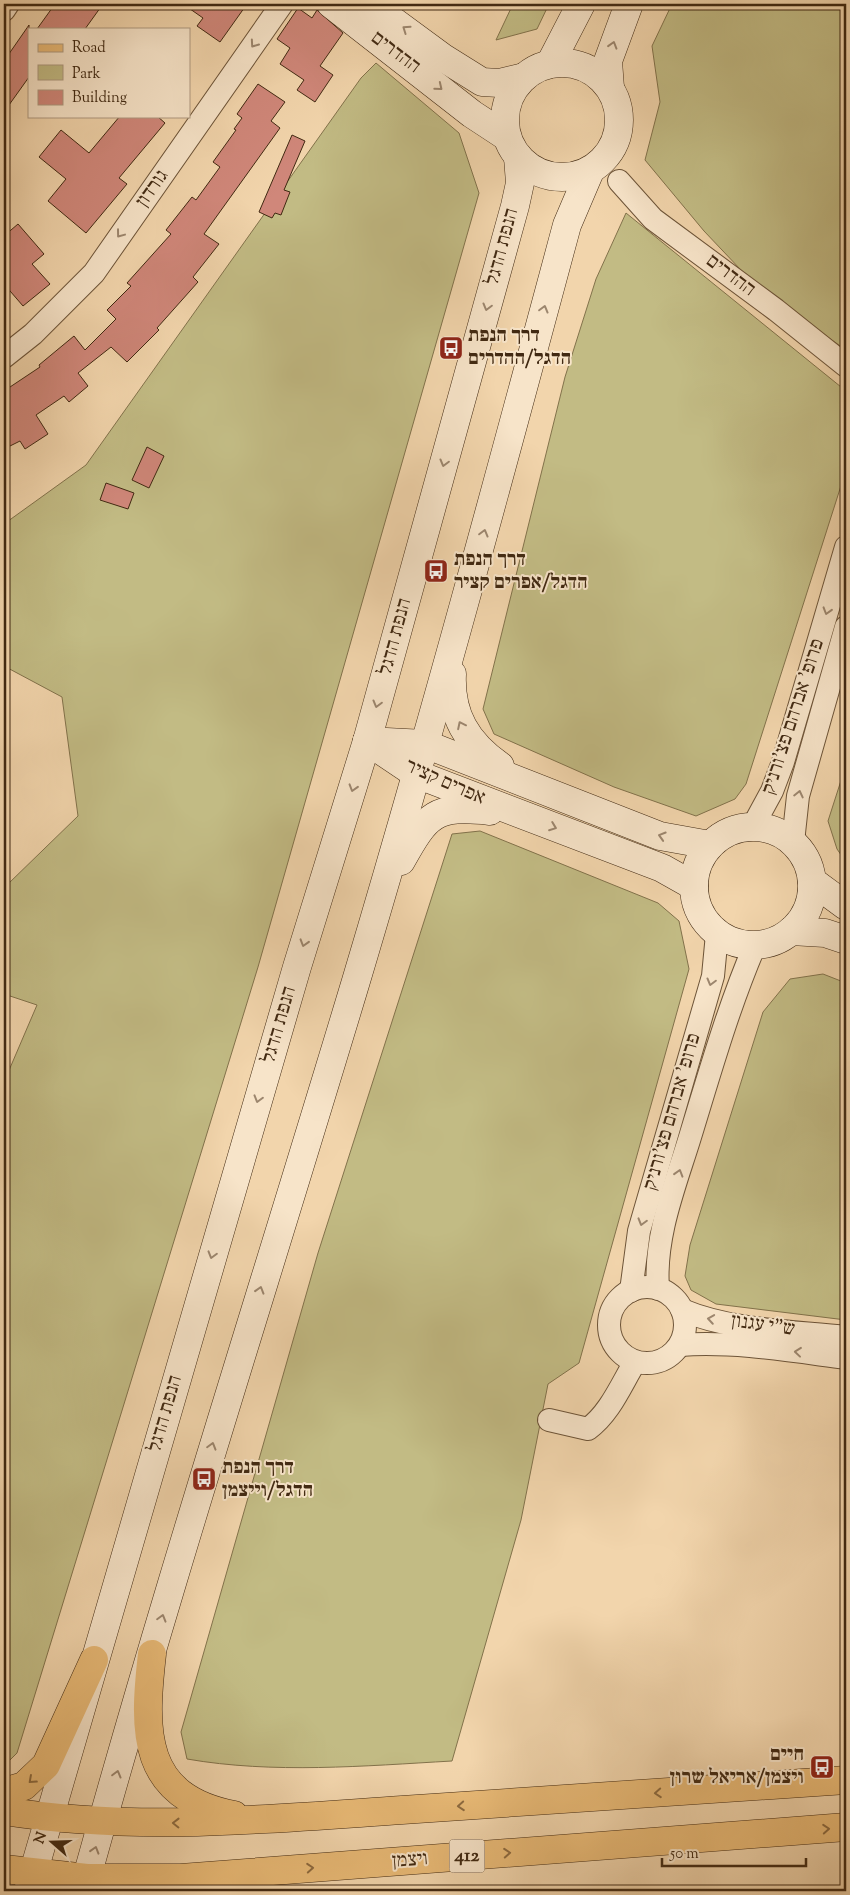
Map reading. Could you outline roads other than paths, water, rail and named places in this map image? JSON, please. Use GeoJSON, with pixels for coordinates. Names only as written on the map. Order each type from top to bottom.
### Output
{"type":"FeatureCollection","features":[{"type":"Feature","properties":{"kind":"main road","name":"ההדרים"},"geometry":{"type":"LineString","coordinates":[[330,4],[513,147]]}},
{"type":"Feature","properties":{"kind":"main road","name":"ההדרים"},"geometry":{"type":"LineString","coordinates":[[370,4],[442,58],[482,82],[499,84],[524,77]]}},
{"type":"Feature","properties":{"kind":"main road"},"geometry":{"type":"LineString","coordinates":[[550,64],[582,4]]}},
{"type":"Feature","properties":{"kind":"main road"},"geometry":{"type":"LineString","coordinates":[[85,1885],[215,1435],[379,902],[425,744],[567,225],[590,171],[606,157],[618,136],[619,111],[610,88],[608,61],[614,40],[629,4]]}},
{"type":"Feature","properties":{"kind":"main road"},"geometry":{"type":"LineString","coordinates":[[590,171],[561,178],[543,174],[526,165],[513,147],[506,112],[508,100],[524,77],[550,64],[562,62],[584,67],[598,76],[610,88]]}},
{"type":"Feature","properties":{"kind":"main road","name":"הנפת הדגל"},"geometry":{"type":"LineString","coordinates":[[30,1882],[297,967],[367,741],[515,206],[520,183],[513,147]]}},
{"type":"Feature","properties":{"kind":"main road"},"geometry":{"type":"LineString","coordinates":[[457,631],[452,661],[451,689],[454,711],[463,730],[475,746],[492,760],[538,788]]}},
{"type":"Feature","properties":{"kind":"main road","name":"אפרים קציר"},"geometry":{"type":"LineString","coordinates":[[367,741],[425,744],[660,836],[710,845]]}},
{"type":"Feature","properties":{"kind":"main road","name":"אפרים קציר"},"geometry":{"type":"LineString","coordinates":[[367,741],[416,774],[662,868],[694,886]]}},
{"type":"Feature","properties":{"kind":"main road"},"geometry":{"type":"LineString","coordinates":[[379,902],[415,836],[432,816],[460,807],[520,814]]}},
{"type":"Feature","properties":{"kind":"main road"},"geometry":{"type":"LineString","coordinates":[[753,826],[774,830],[793,842],[809,866],[812,881],[808,909],[791,932],[768,944],[755,946],[741,944],[717,934],[700,913],[694,886],[696,871],[701,857],[710,845],[723,835],[737,829],[753,826]]}},
{"type":"Feature","properties":{"kind":"main road"},"geometry":{"type":"LineString","coordinates":[[812,881],[846,906]]}},
{"type":"Feature","properties":{"kind":"main road"},"geometry":{"type":"LineString","coordinates":[[791,932],[825,933],[846,940]]}},
{"type":"Feature","properties":{"kind":"main road"},"geometry":{"type":"LineString","coordinates":[[152,1654],[147,1707],[147,1730],[150,1748],[167,1779],[181,1793],[196,1803],[218,1812],[258,1820]]}},
{"type":"Feature","properties":{"kind":"main road"},"geometry":{"type":"LineString","coordinates":[[4,1792],[24,1786],[46,1765],[94,1660]]}},
{"type":"Feature","properties":{"kind":"main road"},"geometry":{"type":"LineString","coordinates":[[4,1811],[48,1818],[104,1822],[210,1823],[846,1780]]}},
{"type":"Feature","properties":{"kind":"main road","name":"ויצמן"},"geometry":{"type":"LineString","coordinates":[[4,1869],[30,1882],[85,1885],[846,1827]]}},
{"type":"Feature","properties":{"kind":"main road"},"geometry":{"type":"LineString","coordinates":[[183,1891],[270,1871]]}},
{"type":"Feature","properties":{"kind":"street"},"geometry":{"type":"LineString","coordinates":[[4,10],[8,4]]}},
{"type":"Feature","properties":{"kind":"street","name":"גורדון"},"geometry":{"type":"LineString","coordinates":[[4,357],[33,334],[94,273],[282,4]]}},
{"type":"Feature","properties":{"kind":"street","name":"ההדרים"},"geometry":{"type":"LineString","coordinates":[[619,181],[653,219],[776,310],[846,366]]}},
{"type":"Feature","properties":{"kind":"street","name":"פרופ' אברהם פצ'ורניק"},"geometry":{"type":"LineString","coordinates":[[753,826],[772,791],[783,762],[846,547]]}},
{"type":"Feature","properties":{"kind":"street","name":"פרופ' אברהם פצ'ורניק"},"geometry":{"type":"LineString","coordinates":[[793,842],[798,796],[846,628]]}},
{"type":"Feature","properties":{"kind":"street","name":"פרופ' אברהם פצ'ורניק"},"geometry":{"type":"LineString","coordinates":[[631,1291],[639,1231],[712,976],[717,934]]}},
{"type":"Feature","properties":{"kind":"street","name":"פרופ' אברהם פצ'ורניק"},"geometry":{"type":"LineString","coordinates":[[658,1288],[657,1260],[664,1223],[732,999],[755,946]]}},
{"type":"Feature","properties":{"kind":"street"},"geometry":{"type":"LineString","coordinates":[[649,1287],[658,1288],[668,1293],[682,1310],[685,1333],[680,1345],[664,1360],[654,1363],[635,1362],[619,1352],[612,1342],[609,1330],[610,1318],[614,1307],[621,1297],[631,1291],[649,1287]]}},
{"type":"Feature","properties":{"kind":"street","name":"ש\"י עגנון"},"geometry":{"type":"LineString","coordinates":[[682,1310],[701,1318],[749,1326],[846,1337]]}},
{"type":"Feature","properties":{"kind":"street","name":"ש\"י עגנון"},"geometry":{"type":"LineString","coordinates":[[680,1345],[702,1343],[738,1345],[846,1358]]}},
{"type":"Feature","properties":{"kind":"street"},"geometry":{"type":"LineString","coordinates":[[549,1420],[588,1429],[596,1423],[609,1406],[635,1362]]}},
{"type":"Feature","properties":{"kind":"place","name":"דרך הנפת הדגל/ההדרים"},"geometry":{"type":"Point","coordinates":[451,348]}},
{"type":"Feature","properties":{"kind":"place","name":"דרך הנפת הדגל/אפרים קציר"},"geometry":{"type":"Point","coordinates":[436,571]}},
{"type":"Feature","properties":{"kind":"place","name":"דרך הנפת הדגל/וייצמן"},"geometry":{"type":"Point","coordinates":[204,1479]}},
{"type":"Feature","properties":{"kind":"place","name":"חיים ויצמן/אריאל שרון"},"geometry":{"type":"Point","coordinates":[822,1767]}}]}
